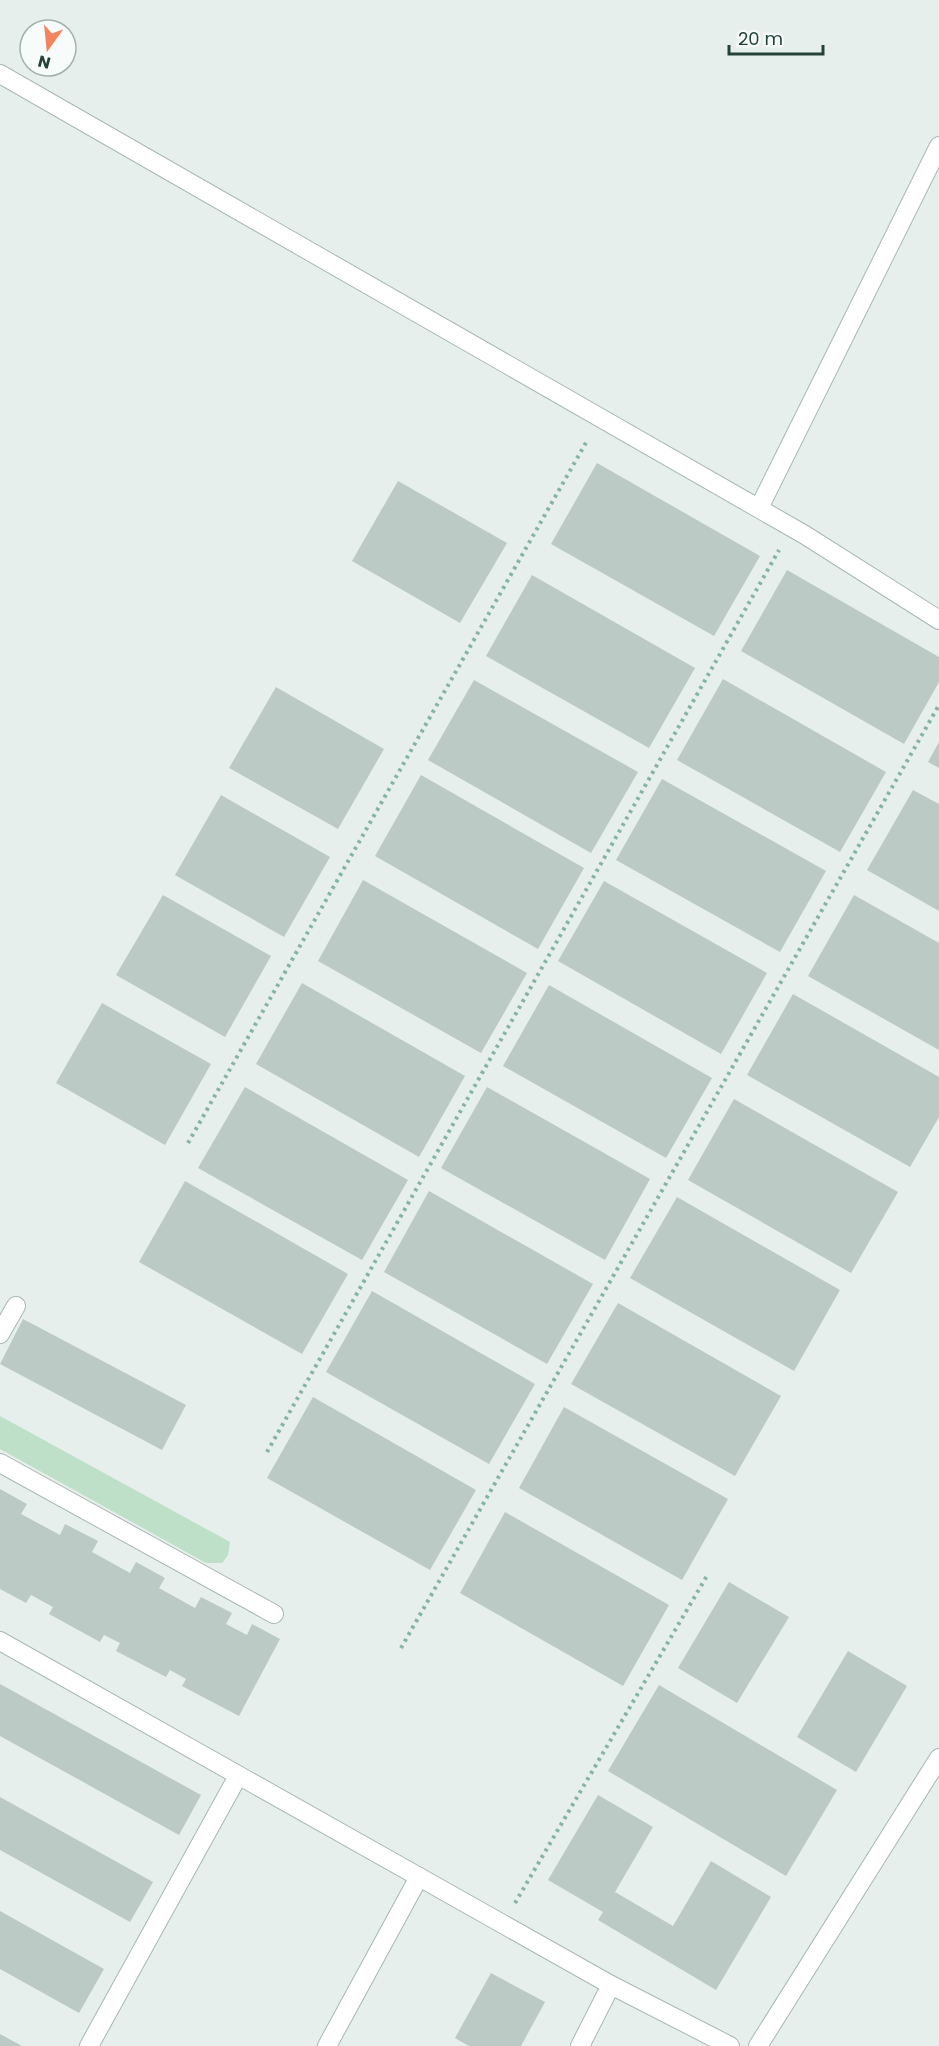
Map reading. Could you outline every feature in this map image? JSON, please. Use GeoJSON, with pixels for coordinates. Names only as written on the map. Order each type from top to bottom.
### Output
{"type":"FeatureCollection","features":[{"type":"Feature","properties":{"kind":"street"},"geometry":{"type":"LineString","coordinates":[[0,74],[759,508],[939,620]]}},
{"type":"Feature","properties":{"kind":"street"},"geometry":{"type":"LineString","coordinates":[[759,508],[939,146]]}},
{"type":"Feature","properties":{"kind":"street"},"geometry":{"type":"LineString","coordinates":[[0,1334],[16,1306]]}},
{"type":"Feature","properties":{"kind":"street"},"geometry":{"type":"LineString","coordinates":[[0,1463],[274,1614]]}},
{"type":"Feature","properties":{"kind":"street"},"geometry":{"type":"LineString","coordinates":[[0,1641],[611,1985],[730,2046]]}},
{"type":"Feature","properties":{"kind":"street"},"geometry":{"type":"LineString","coordinates":[[758,2046],[939,1758]]}},
{"type":"Feature","properties":{"kind":"street"},"geometry":{"type":"LineString","coordinates":[[89,2046],[238,1776]]}},
{"type":"Feature","properties":{"kind":"street"},"geometry":{"type":"LineString","coordinates":[[327,2046],[419,1877]]}},
{"type":"Feature","properties":{"kind":"street"},"geometry":{"type":"LineString","coordinates":[[579,2046],[611,1985]]}},
{"type":"Feature","properties":{"kind":"path"},"geometry":{"type":"LineString","coordinates":[[188,1143],[601,417]]}},
{"type":"Feature","properties":{"kind":"path"},"geometry":{"type":"LineString","coordinates":[[267,1452],[792,528]]}},
{"type":"Feature","properties":{"kind":"path"},"geometry":{"type":"LineString","coordinates":[[401,1648],[939,705]]}},
{"type":"Feature","properties":{"kind":"path"},"geometry":{"type":"LineString","coordinates":[[502,1924],[708,1574]]}},
{"type":"Feature","properties":{"kind":"green space"},"geometry":{"type":"Polygon","coordinates":[[[0,1416],[230,1542],[228,1555],[222,1563],[206,1563],[0,1449],[0,1416]]]}},
{"type":"Feature","properties":{"kind":"building"},"geometry":{"type":"Polygon","coordinates":[[[597,463],[760,556],[714,636],[551,544],[597,463]]]}},
{"type":"Feature","properties":{"kind":"building"},"geometry":{"type":"Polygon","coordinates":[[[398,481],[507,543],[460,623],[352,561],[398,481]]]}},
{"type":"Feature","properties":{"kind":"building"},"geometry":{"type":"Polygon","coordinates":[[[787,570],[939,657],[939,682],[904,744],[741,651],[787,570]]]}},
{"type":"Feature","properties":{"kind":"building"},"geometry":{"type":"Polygon","coordinates":[[[532,575],[695,668],[649,748],[486,656],[532,575]]]}},
{"type":"Feature","properties":{"kind":"building"},"geometry":{"type":"Polygon","coordinates":[[[723,679],[886,772],[840,852],[677,760],[723,679]]]}},
{"type":"Feature","properties":{"kind":"building"},"geometry":{"type":"Polygon","coordinates":[[[474,680],[638,772],[591,853],[428,760],[474,680]]]}},
{"type":"Feature","properties":{"kind":"building"},"geometry":{"type":"Polygon","coordinates":[[[276,687],[384,749],[338,829],[229,768],[276,687]]]}},
{"type":"Feature","properties":{"kind":"building"},"geometry":{"type":"Polygon","coordinates":[[[939,742],[939,768],[928,762],[939,742]]]}},
{"type":"Feature","properties":{"kind":"building"},"geometry":{"type":"Polygon","coordinates":[[[421,775],[584,868],[538,949],[375,856],[421,775]]]}},
{"type":"Feature","properties":{"kind":"building"},"geometry":{"type":"Polygon","coordinates":[[[662,779],[826,871],[780,952],[616,860],[662,779]]]}},
{"type":"Feature","properties":{"kind":"building"},"geometry":{"type":"Polygon","coordinates":[[[913,790],[939,804],[939,911],[867,870],[913,790]]]}},
{"type":"Feature","properties":{"kind":"building"},"geometry":{"type":"Polygon","coordinates":[[[221,795],[330,857],[284,937],[175,875],[221,795]]]}},
{"type":"Feature","properties":{"kind":"building"},"geometry":{"type":"Polygon","coordinates":[[[363,880],[527,973],[481,1053],[318,961],[363,880]]]}},
{"type":"Feature","properties":{"kind":"building"},"geometry":{"type":"Polygon","coordinates":[[[604,881],[767,973],[721,1054],[558,961],[604,881]]]}},
{"type":"Feature","properties":{"kind":"building"},"geometry":{"type":"Polygon","coordinates":[[[163,895],[271,956],[225,1037],[116,975],[163,895]]]}},
{"type":"Feature","properties":{"kind":"building"},"geometry":{"type":"Polygon","coordinates":[[[854,895],[939,943],[939,1050],[808,976],[854,895]]]}},
{"type":"Feature","properties":{"kind":"building"},"geometry":{"type":"Polygon","coordinates":[[[302,983],[465,1076],[419,1157],[256,1064],[302,983]]]}},
{"type":"Feature","properties":{"kind":"building"},"geometry":{"type":"Polygon","coordinates":[[[549,985],[712,1078],[666,1158],[503,1066],[549,985]]]}},
{"type":"Feature","properties":{"kind":"building"},"geometry":{"type":"Polygon","coordinates":[[[793,994],[939,1077],[939,1117],[910,1167],[747,1075],[793,994]]]}},
{"type":"Feature","properties":{"kind":"building"},"geometry":{"type":"Polygon","coordinates":[[[102,1003],[211,1064],[165,1145],[56,1083],[102,1003]]]}},
{"type":"Feature","properties":{"kind":"building"},"geometry":{"type":"Polygon","coordinates":[[[245,1087],[408,1180],[362,1260],[198,1168],[245,1087]]]}},
{"type":"Feature","properties":{"kind":"building"},"geometry":{"type":"Polygon","coordinates":[[[487,1087],[650,1179],[605,1260],[441,1168],[487,1087]]]}},
{"type":"Feature","properties":{"kind":"building"},"geometry":{"type":"Polygon","coordinates":[[[734,1099],[898,1192],[851,1273],[688,1180],[734,1099]]]}},
{"type":"Feature","properties":{"kind":"building"},"geometry":{"type":"Polygon","coordinates":[[[185,1181],[348,1274],[302,1354],[139,1262],[185,1181]]]}},
{"type":"Feature","properties":{"kind":"building"},"geometry":{"type":"Polygon","coordinates":[[[429,1191],[593,1284],[547,1364],[384,1272],[429,1191]]]}},
{"type":"Feature","properties":{"kind":"building"},"geometry":{"type":"Polygon","coordinates":[[[677,1197],[840,1290],[794,1371],[630,1278],[677,1197]]]}},
{"type":"Feature","properties":{"kind":"building"},"geometry":{"type":"Polygon","coordinates":[[[372,1291],[535,1384],[489,1464],[326,1372],[372,1291]]]}},
{"type":"Feature","properties":{"kind":"building"},"geometry":{"type":"Polygon","coordinates":[[[618,1303],[781,1396],[735,1476],[571,1384],[618,1303]]]}},
{"type":"Feature","properties":{"kind":"building"},"geometry":{"type":"Polygon","coordinates":[[[23,1319],[186,1405],[162,1450],[0,1364],[23,1319]]]}},
{"type":"Feature","properties":{"kind":"building"},"geometry":{"type":"Polygon","coordinates":[[[313,1397],[476,1490],[430,1570],[267,1478],[313,1397]]]}},
{"type":"Feature","properties":{"kind":"building"},"geometry":{"type":"Polygon","coordinates":[[[564,1407],[728,1499],[682,1580],[519,1488],[564,1407]]]}},
{"type":"Feature","properties":{"kind":"building"},"geometry":{"type":"Polygon","coordinates":[[[0,1489],[27,1504],[21,1514],[60,1535],[65,1524],[98,1541],[92,1552],[130,1573],[136,1562],[165,1578],[159,1588],[195,1608],[201,1597],[232,1613],[226,1624],[247,1635],[252,1624],[280,1639],[239,1716],[182,1686],[186,1679],[170,1670],[166,1677],[116,1651],[120,1643],[104,1635],[100,1642],[49,1614],[53,1607],[31,1595],[26,1603],[0,1589],[0,1489]]]}},
{"type":"Feature","properties":{"kind":"building"},"geometry":{"type":"Polygon","coordinates":[[[505,1512],[669,1605],[623,1686],[460,1593],[505,1512]]]}},
{"type":"Feature","properties":{"kind":"building"},"geometry":{"type":"Polygon","coordinates":[[[729,1582],[789,1617],[737,1703],[678,1668],[729,1582]]]}},
{"type":"Feature","properties":{"kind":"building"},"geometry":{"type":"Polygon","coordinates":[[[848,1651],[907,1686],[856,1772],[797,1737],[848,1651]]]}},
{"type":"Feature","properties":{"kind":"building"},"geometry":{"type":"Polygon","coordinates":[[[0,1684],[201,1795],[179,1835],[0,1736],[0,1684]]]}},
{"type":"Feature","properties":{"kind":"building"},"geometry":{"type":"Polygon","coordinates":[[[659,1685],[837,1790],[786,1876],[608,1771],[659,1685]]]}},
{"type":"Feature","properties":{"kind":"building"},"geometry":{"type":"Polygon","coordinates":[[[598,1795],[653,1827],[615,1892],[673,1926],[711,1861],[771,1897],[716,1990],[598,1920],[603,1912],[548,1880],[598,1795]]]}},
{"type":"Feature","properties":{"kind":"building"},"geometry":{"type":"Polygon","coordinates":[[[0,1797],[153,1882],[130,1922],[0,1850],[0,1797]]]}},
{"type":"Feature","properties":{"kind":"building"},"geometry":{"type":"Polygon","coordinates":[[[0,1911],[104,1969],[79,2013],[0,1969],[0,1911]]]}},
{"type":"Feature","properties":{"kind":"building"},"geometry":{"type":"Polygon","coordinates":[[[491,1973],[545,2002],[521,2046],[469,2046],[455,2038],[491,1973]]]}},
{"type":"Feature","properties":{"kind":"building"},"geometry":{"type":"Polygon","coordinates":[[[0,2034],[22,2046],[0,2046],[0,2034]]]}}]}
